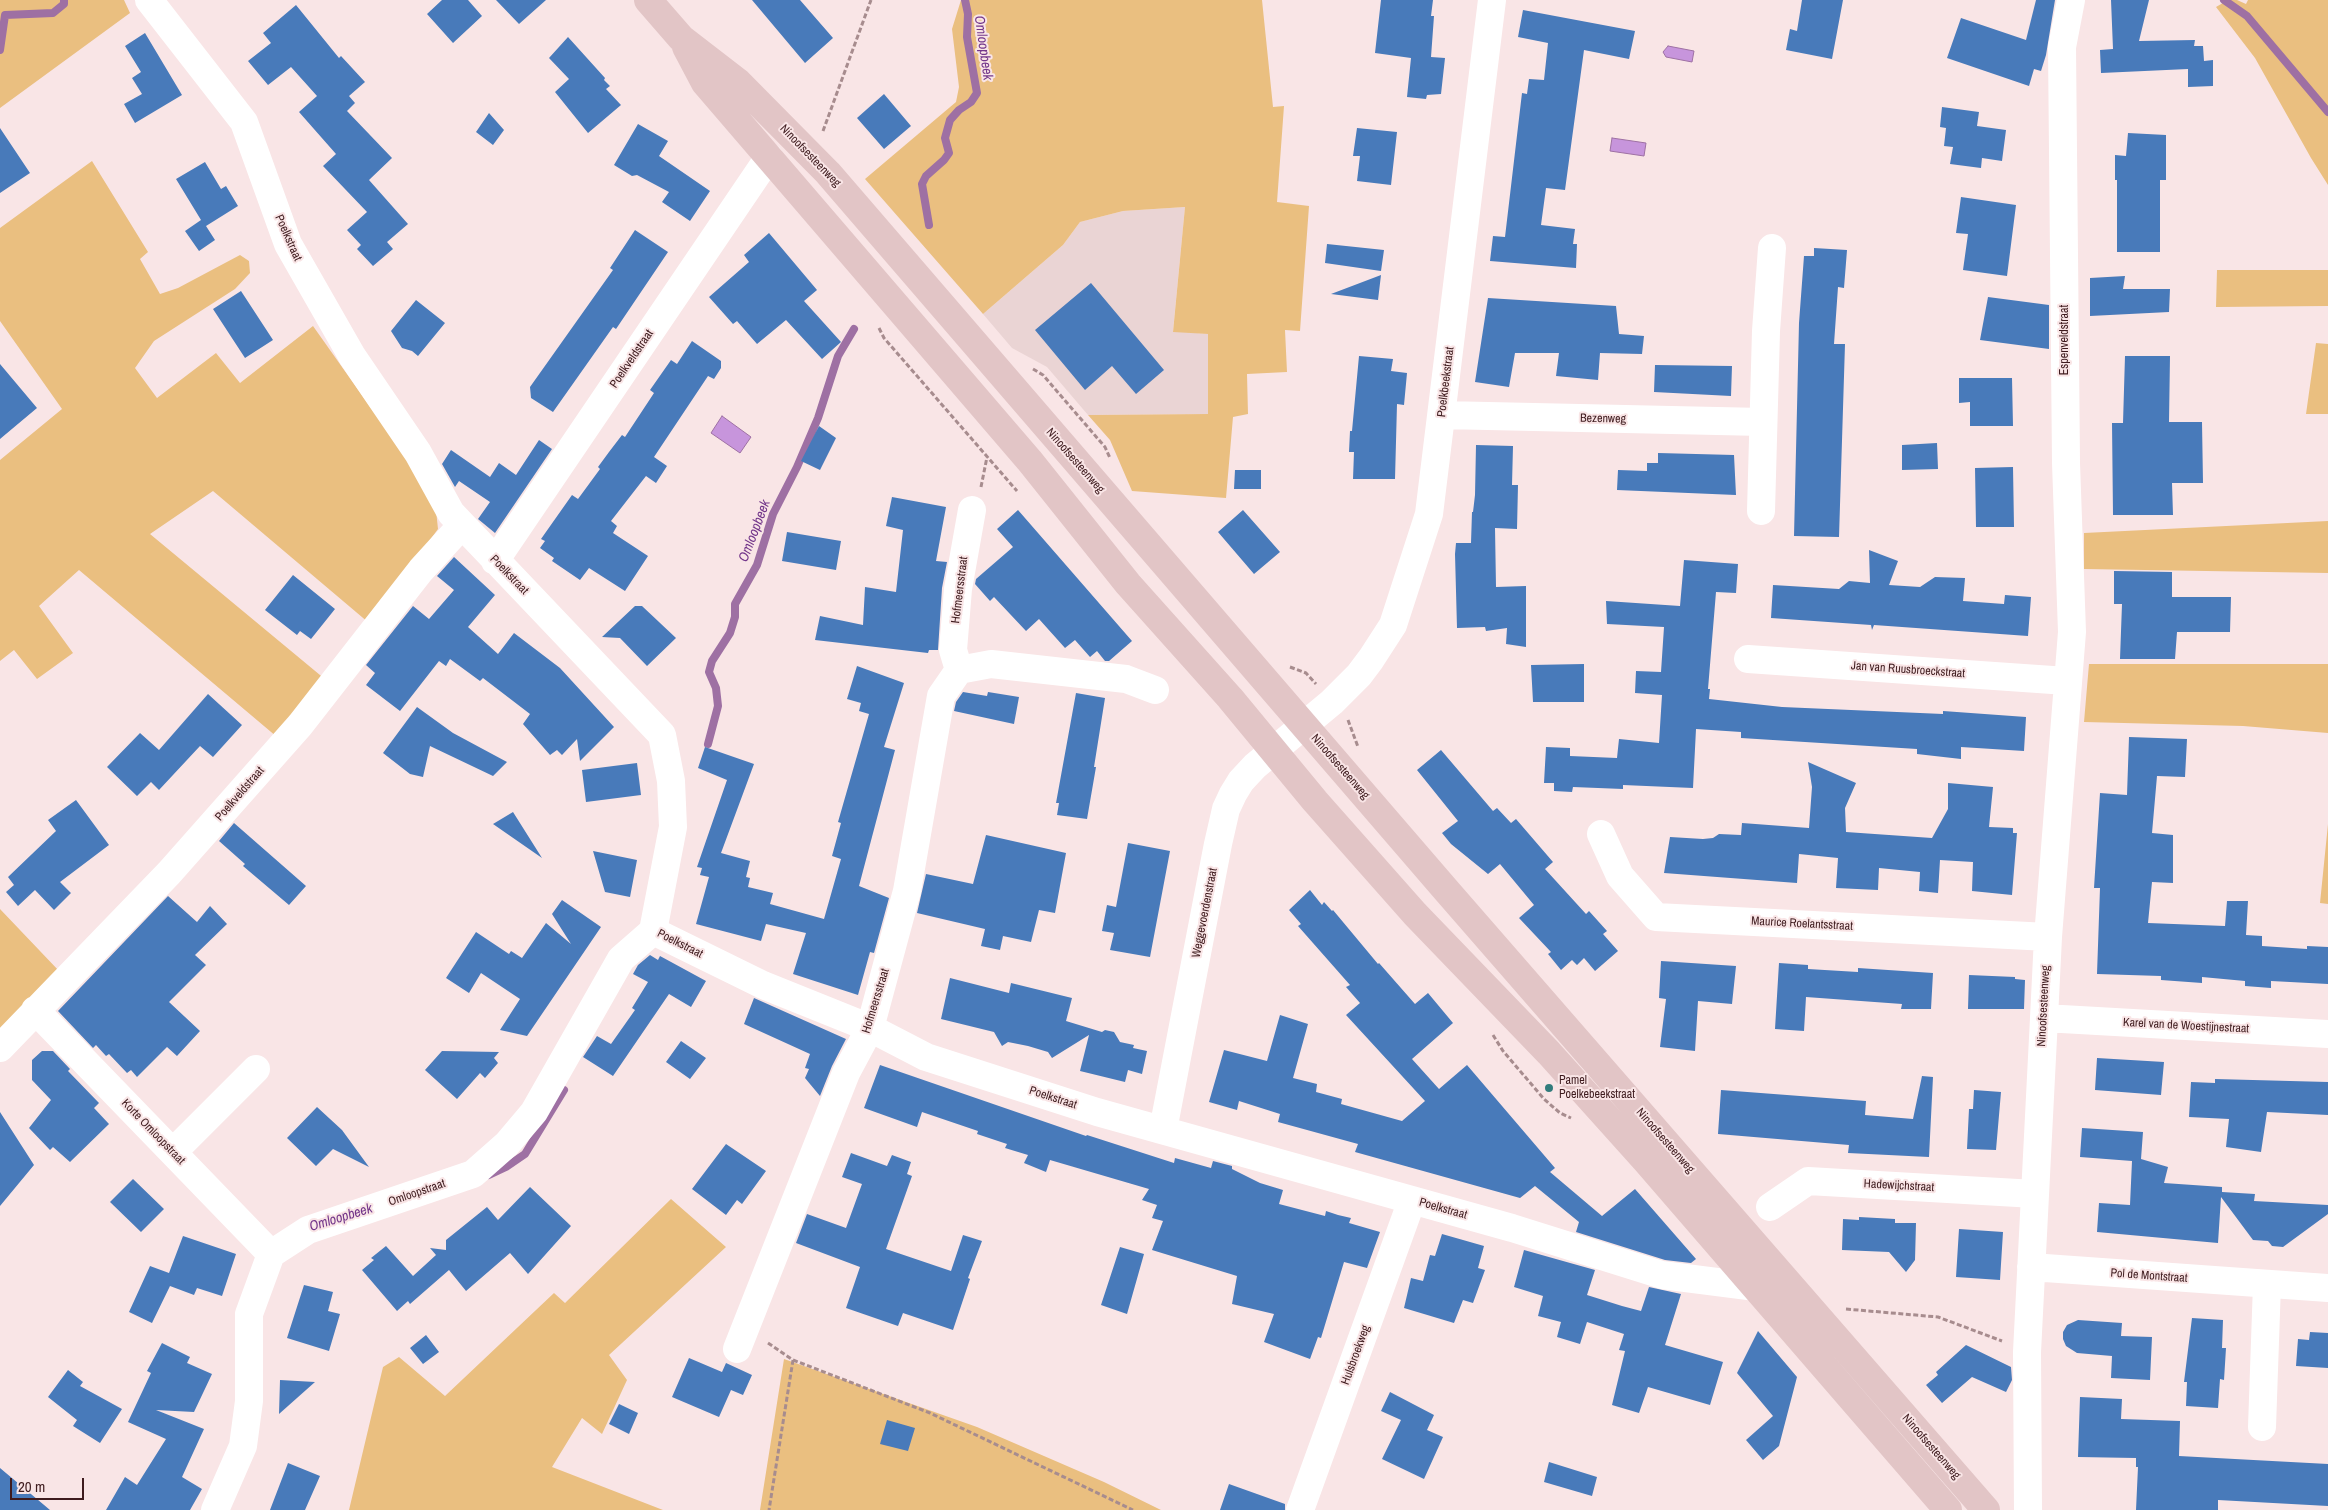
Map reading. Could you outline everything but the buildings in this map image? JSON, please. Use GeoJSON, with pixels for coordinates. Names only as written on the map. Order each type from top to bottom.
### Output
{"type":"FeatureCollection","features":[{"type":"Feature","properties":{"kind":"main road","name":"Ninoofsesteenweg"},"geometry":{"type":"LineString","coordinates":[[648,0],[681,38],[738,82],[828,173],[1986,1510]]}},
{"type":"Feature","properties":{"kind":"main road","name":"Ninoofsesteenweg"},"geometry":{"type":"LineString","coordinates":[[681,38],[706,83],[1029,460],[1121,576],[1230,698],[1273,753],[1416,914],[1549,1053],[1756,1287],[1948,1510]]}},
{"type":"Feature","properties":{"kind":"street","name":"Poelkstraat"},"geometry":{"type":"LineString","coordinates":[[149,0],[244,122],[288,244],[352,356],[418,453],[451,513],[662,735],[672,781],[673,827],[653,931],[763,985],[870,1028],[926,1057],[1097,1112],[1512,1228],[1662,1275],[1756,1287]]}},
{"type":"Feature","properties":{"kind":"street","name":"Poelkbeekstraat"},"geometry":{"type":"LineString","coordinates":[[1305,726],[1359,675],[1393,625],[1429,514],[1492,0]]}},
{"type":"Feature","properties":{"kind":"street","name":"Espenveldstraat"},"geometry":{"type":"LineString","coordinates":[[2068,682],[2072,632],[2066,462],[2062,47],[2071,0]]}},
{"type":"Feature","properties":{"kind":"street","name":"Poelkveldstraat"},"geometry":{"type":"LineString","coordinates":[[495,561],[769,157]]}},
{"type":"Feature","properties":{"kind":"street"},"geometry":{"type":"LineString","coordinates":[[1761,511],[1766,331],[1772,248]]}},
{"type":"Feature","properties":{"kind":"street","name":"Bezenweg"},"geometry":{"type":"LineString","coordinates":[[1442,415],[1763,422]]}},
{"type":"Feature","properties":{"kind":"street","name":"Hofmeersstraat"},"geometry":{"type":"LineString","coordinates":[[741,1338],[846,1073],[870,1028],[907,891],[941,696],[959,670],[953,650],[958,598],[972,510]]}},
{"type":"Feature","properties":{"kind":"street","name":"Poelkveldstraat"},"geometry":{"type":"LineString","coordinates":[[0,1048],[169,873],[294,732],[421,570],[462,525]]}},
{"type":"Feature","properties":{"kind":"street","name":"Jan van Ruusbroeckstraat"},"geometry":{"type":"LineString","coordinates":[[1748,659],[2068,682]]}},
{"type":"Feature","properties":{"kind":"street"},"geometry":{"type":"LineString","coordinates":[[959,670],[991,664],[1126,679],[1155,690]]}},
{"type":"Feature","properties":{"kind":"street","name":"Ninoofsesteenweg"},"geometry":{"type":"LineString","coordinates":[[2028,1510],[2028,1352],[2031,1268],[2048,937],[2068,682]]}},
{"type":"Feature","properties":{"kind":"street","name":"Weggevoerdenstraat"},"geometry":{"type":"LineString","coordinates":[[1163,1130],[1226,809],[1241,781],[1255,766],[1305,726]]}},
{"type":"Feature","properties":{"kind":"street","name":"Maurice Roelantsstraat"},"geometry":{"type":"LineString","coordinates":[[1601,834],[1620,876],[1656,917],[2048,937]]}},
{"type":"Feature","properties":{"kind":"street","name":"Omloopstraat"},"geometry":{"type":"LineString","coordinates":[[271,1254],[308,1230],[473,1174],[507,1144],[534,1112],[621,959],[653,931]]}},
{"type":"Feature","properties":{"kind":"street","name":"Korte Omloopstraat"},"geometry":{"type":"LineString","coordinates":[[35,1010],[271,1254]]}},
{"type":"Feature","properties":{"kind":"street","name":"Karel van de Woestijnestraat"},"geometry":{"type":"LineString","coordinates":[[2044,1018],[2328,1034]]}},
{"type":"Feature","properties":{"kind":"street"},"geometry":{"type":"LineString","coordinates":[[173,1152],[256,1069]]}},
{"type":"Feature","properties":{"kind":"street","name":"Hadewijchstraat"},"geometry":{"type":"LineString","coordinates":[[1770,1207],[1808,1181],[2035,1194]]}},
{"type":"Feature","properties":{"kind":"street","name":"Hulsbroekweg"},"geometry":{"type":"LineString","coordinates":[[1300,1510],[1412,1200]]}},
{"type":"Feature","properties":{"kind":"street"},"geometry":{"type":"LineString","coordinates":[[216,1510],[243,1446],[249,1402],[249,1314],[271,1254]]}},
{"type":"Feature","properties":{"kind":"street","name":"Pol de Montstraat"},"geometry":{"type":"LineString","coordinates":[[2031,1268],[2328,1288]]}},
{"type":"Feature","properties":{"kind":"street"},"geometry":{"type":"LineString","coordinates":[[2262,1427],[2267,1284]]}},
{"type":"Feature","properties":{"kind":"path"},"geometry":{"type":"LineString","coordinates":[[821,138],[871,0]]}},
{"type":"Feature","properties":{"kind":"path"},"geometry":{"type":"LineString","coordinates":[[1845,1308],[1938,1317],[2028,1352]]}},
{"type":"Feature","properties":{"kind":"path"},"geometry":{"type":"LineString","coordinates":[[741,1338],[930,1414],[1132,1510]]}},
{"type":"Feature","properties":{"kind":"path"},"geometry":{"type":"LineString","coordinates":[[769,1510],[792,1360]]}},
{"type":"Feature","properties":{"kind":"shaded area"},"geometry":{"type":"Polygon","coordinates":[[[0,0],[124,0],[130,13],[0,108],[0,0]]]}},
{"type":"Feature","properties":{"kind":"shaded area"},"geometry":{"type":"Polygon","coordinates":[[[961,0],[1262,0],[1273,107],[1284,106],[1277,202],[1309,206],[1300,331],[1285,330],[1287,372],[1247,374],[1248,414],[1233,417],[1226,498],[1132,491],[1110,440],[1088,415],[1208,414],[1208,334],[1173,332],[1185,207],[1123,211],[1080,222],[1063,245],[983,314],[865,179],[956,102],[959,87],[952,29],[961,0]]]}},
{"type":"Feature","properties":{"kind":"shaded area"},"geometry":{"type":"Polygon","coordinates":[[[2228,0],[2237,0],[2246,4],[2248,0],[2328,0],[2328,185],[2255,58],[2216,7],[2228,0]]]}},
{"type":"Feature","properties":{"kind":"shaded area"},"geometry":{"type":"Polygon","coordinates":[[[1668,46],[1694,51],[1692,62],[1666,57],[1663,52],[1668,46]]]}},
{"type":"Feature","properties":{"kind":"shaded area"},"geometry":{"type":"Polygon","coordinates":[[[1612,138],[1646,143],[1644,156],[1610,151],[1612,138]]]}},
{"type":"Feature","properties":{"kind":"shaded area"},"geometry":{"type":"Polygon","coordinates":[[[92,161],[148,252],[140,259],[160,294],[178,288],[240,255],[249,261],[250,273],[235,289],[154,341],[135,368],[157,398],[216,353],[240,383],[313,326],[429,490],[436,510],[438,529],[369,623],[213,491],[150,534],[326,680],[277,737],[79,570],[39,606],[73,653],[37,679],[14,650],[0,661],[0,460],[62,409],[0,321],[0,228],[92,161]]]}},
{"type":"Feature","properties":{"kind":"shaded area"},"geometry":{"type":"Polygon","coordinates":[[[1185,207],[1173,331],[1208,334],[1208,414],[1088,415],[1047,367],[1012,348],[983,314],[1063,245],[1080,222],[1123,211],[1185,207]]]}},
{"type":"Feature","properties":{"kind":"shaded area"},"geometry":{"type":"Polygon","coordinates":[[[2217,270],[2328,270],[2328,306],[2216,307],[2217,270]]]}},
{"type":"Feature","properties":{"kind":"shaded area"},"geometry":{"type":"Polygon","coordinates":[[[2316,343],[2328,344],[2328,414],[2306,414],[2316,343]]]}},
{"type":"Feature","properties":{"kind":"shaded area"},"geometry":{"type":"Polygon","coordinates":[[[722,416],[751,437],[740,453],[711,433],[722,416]]]}},
{"type":"Feature","properties":{"kind":"shaded area"},"geometry":{"type":"Polygon","coordinates":[[[2328,521],[2328,573],[2084,569],[2084,533],[2328,521]]]}},
{"type":"Feature","properties":{"kind":"shaded area"},"geometry":{"type":"Polygon","coordinates":[[[2089,664],[2328,664],[2328,733],[2243,726],[2084,722],[2089,664]]]}},
{"type":"Feature","properties":{"kind":"shaded area"},"geometry":{"type":"Polygon","coordinates":[[[2328,824],[2328,904],[2320,903],[2328,824]]]}},
{"type":"Feature","properties":{"kind":"shaded area"},"geometry":{"type":"Polygon","coordinates":[[[0,909],[60,972],[0,1032],[0,909]]]}},
{"type":"Feature","properties":{"kind":"shaded area"},"geometry":{"type":"Polygon","coordinates":[[[671,1199],[726,1247],[609,1355],[627,1380],[602,1434],[582,1418],[552,1467],[663,1510],[349,1510],[383,1367],[399,1357],[445,1396],[554,1293],[565,1303],[671,1199]]]}},
{"type":"Feature","properties":{"kind":"shaded area"},"geometry":{"type":"Polygon","coordinates":[[[784,1359],[977,1427],[1104,1482],[1161,1510],[760,1510],[784,1359]]]}},
{"type":"Feature","properties":{"kind":"waterway"},"geometry":{"type":"LineString","coordinates":[[0,50],[5,15],[53,13],[64,4],[64,0]]}},
{"type":"Feature","properties":{"kind":"waterway","name":"Omloopbeek"},"geometry":{"type":"LineString","coordinates":[[929,225],[922,184],[926,176],[949,153],[945,138],[950,120],[959,110],[971,102],[977,93],[967,37],[968,14],[965,0]]}},
{"type":"Feature","properties":{"kind":"waterway"},"geometry":{"type":"LineString","coordinates":[[2224,0],[2247,16],[2328,112]]}},
{"type":"Feature","properties":{"kind":"waterway","name":"Omloopbeek"},"geometry":{"type":"LineString","coordinates":[[708,744],[718,706],[716,688],[709,672],[712,661],[730,633],[735,617],[735,604],[757,565],[773,514],[797,467],[818,418],[838,356],[854,329]]}},
{"type":"Feature","properties":{"kind":"waterway","name":"Omloopbeek"},"geometry":{"type":"LineString","coordinates":[[489,1175],[506,1167],[525,1154],[564,1090]]}},
{"type":"Feature","properties":{"kind":"place","name":"Pamel Poelkebeekstraat"},"geometry":{"type":"Point","coordinates":[1549,1088]}}]}
